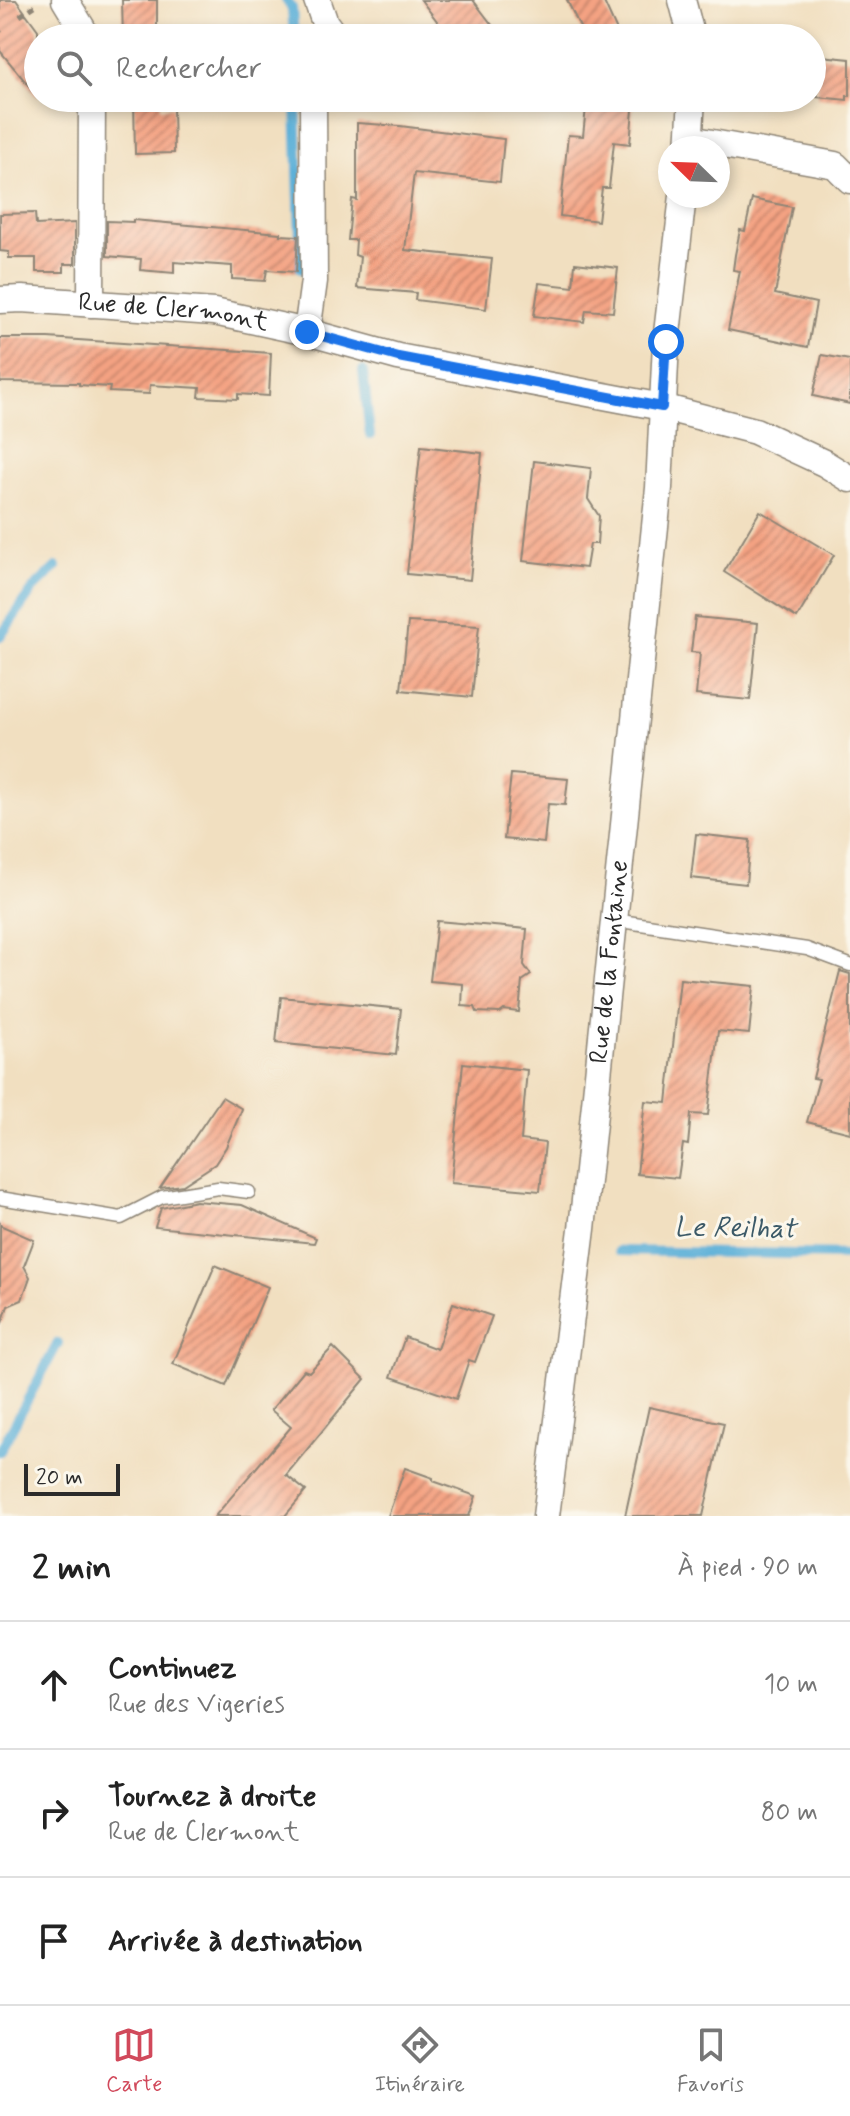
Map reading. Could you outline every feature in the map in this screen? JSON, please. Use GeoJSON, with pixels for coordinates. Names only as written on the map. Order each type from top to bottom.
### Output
{"type":"FeatureCollection","features":[{"type":"Feature","properties":{"kind":"street"},"geometry":{"type":"LineString","coordinates":[[65,0],[80,24]]}},
{"type":"Feature","properties":{"kind":"street"},"geometry":{"type":"LineString","coordinates":[[317,0],[326,24]]}},
{"type":"Feature","properties":{"kind":"street"},"geometry":{"type":"LineString","coordinates":[[682,0],[688,24]]}},
{"type":"Feature","properties":{"kind":"street"},"geometry":{"type":"LineString","coordinates":[[91,304],[92,112]]}},
{"type":"Feature","properties":{"kind":"street"},"geometry":{"type":"LineString","coordinates":[[307,332],[314,281],[313,112]]}},
{"type":"Feature","properties":{"kind":"street"},"geometry":{"type":"LineString","coordinates":[[689,136],[691,112]]}},
{"type":"Feature","properties":{"kind":"street"},"geometry":{"type":"LineString","coordinates":[[730,149],[835,165],[850,180]]}},
{"type":"Feature","properties":{"kind":"street","name":"Rue de la Fontaine"},"geometry":{"type":"LineString","coordinates":[[546,1516],[582,1229],[659,488],[666,342],[682,208]]}},
{"type":"Feature","properties":{"kind":"street","name":"Rue de Clermont"},"geometry":{"type":"LineString","coordinates":[[0,300],[214,312],[307,332],[398,357],[662,407],[755,431],[824,463],[850,479]]}},
{"type":"Feature","properties":{"kind":"lane"},"geometry":{"type":"LineString","coordinates":[[613,920],[807,949],[850,965]]}},
{"type":"Feature","properties":{"kind":"lane"},"geometry":{"type":"LineString","coordinates":[[0,1198],[121,1218],[162,1197],[218,1188],[249,1192]]}},
{"type":"Feature","properties":{"kind":"path"},"geometry":{"type":"LineString","coordinates":[[20,16],[43,0]]}},
{"type":"Feature","properties":{"kind":"building"},"geometry":{"type":"Polygon","coordinates":[[[0,0],[16,0],[34,24],[24,24],[24,80],[0,51],[0,0]]]}},
{"type":"Feature","properties":{"kind":"building"},"geometry":{"type":"Polygon","coordinates":[[[122,0],[157,0],[157,24],[123,24],[122,0]]]}},
{"type":"Feature","properties":{"kind":"building"},"geometry":{"type":"Polygon","coordinates":[[[421,0],[473,0],[491,24],[439,24],[421,0]]]}},
{"type":"Feature","properties":{"kind":"building"},"geometry":{"type":"Polygon","coordinates":[[[567,0],[603,0],[614,24],[578,24],[567,0]]]}},
{"type":"Feature","properties":{"kind":"building"},"geometry":{"type":"Polygon","coordinates":[[[826,57],[850,59],[850,96],[847,100],[826,98],[826,57]]]}},
{"type":"Feature","properties":{"kind":"building"},"geometry":{"type":"Polygon","coordinates":[[[134,112],[173,112],[174,153],[135,154],[134,112]]]}},
{"type":"Feature","properties":{"kind":"building"},"geometry":{"type":"Polygon","coordinates":[[[586,112],[633,112],[630,144],[614,142],[609,188],[602,188],[598,221],[560,216],[568,135],[583,136],[586,112]]]}},
{"type":"Feature","properties":{"kind":"building"},"geometry":{"type":"Polygon","coordinates":[[[357,123],[504,139],[500,182],[414,173],[405,250],[492,259],[486,309],[415,300],[416,293],[357,288],[360,257],[355,255],[356,240],[348,240],[352,199],[357,200],[357,123]]]}},
{"type":"Feature","properties":{"kind":"building"},"geometry":{"type":"Polygon","coordinates":[[[752,199],[792,207],[775,294],[816,303],[808,347],[728,330],[740,271],[733,270],[735,255],[740,230],[745,231],[752,199]]]}},
{"type":"Feature","properties":{"kind":"building"},"geometry":{"type":"Polygon","coordinates":[[[35,213],[36,225],[75,223],[75,264],[64,264],[64,272],[36,272],[36,258],[9,258],[9,252],[0,251],[0,214],[35,213]]]}},
{"type":"Feature","properties":{"kind":"building"},"geometry":{"type":"Polygon","coordinates":[[[133,220],[298,236],[296,272],[267,270],[265,281],[232,279],[232,266],[174,262],[174,273],[140,270],[141,259],[107,256],[107,221],[133,220]]]}},
{"type":"Feature","properties":{"kind":"building"},"geometry":{"type":"Polygon","coordinates":[[[575,263],[618,268],[613,312],[586,310],[584,322],[534,316],[539,283],[573,287],[575,263]]]}},
{"type":"Feature","properties":{"kind":"building"},"geometry":{"type":"Polygon","coordinates":[[[0,338],[48,338],[271,353],[269,396],[238,394],[238,399],[199,397],[200,388],[150,385],[149,394],[109,392],[110,387],[79,383],[0,382],[0,338]]]}},
{"type":"Feature","properties":{"kind":"building"},"geometry":{"type":"Polygon","coordinates":[[[822,355],[850,360],[850,404],[813,396],[822,355]]]}},
{"type":"Feature","properties":{"kind":"building"},"geometry":{"type":"Polygon","coordinates":[[[421,446],[482,453],[470,580],[407,574],[421,446]]]}},
{"type":"Feature","properties":{"kind":"building"},"geometry":{"type":"Polygon","coordinates":[[[534,461],[591,468],[588,499],[599,516],[597,544],[590,544],[586,568],[523,561],[534,461]]]}},
{"type":"Feature","properties":{"kind":"building"},"geometry":{"type":"Polygon","coordinates":[[[760,511],[834,555],[797,618],[724,572],[760,511]]]}},
{"type":"Feature","properties":{"kind":"building"},"geometry":{"type":"Polygon","coordinates":[[[695,617],[758,623],[750,700],[696,695],[700,653],[691,652],[695,617]]]}},
{"type":"Feature","properties":{"kind":"building"},"geometry":{"type":"Polygon","coordinates":[[[408,622],[479,626],[472,697],[401,690],[408,622]]]}},
{"type":"Feature","properties":{"kind":"building"},"geometry":{"type":"Polygon","coordinates":[[[511,774],[568,779],[565,805],[548,804],[544,843],[504,839],[511,774]]]}},
{"type":"Feature","properties":{"kind":"building"},"geometry":{"type":"Polygon","coordinates":[[[696,834],[750,840],[746,884],[691,878],[696,834]]]}},
{"type":"Feature","properties":{"kind":"building"},"geometry":{"type":"Polygon","coordinates":[[[437,921],[527,929],[524,965],[531,975],[522,981],[519,1012],[477,1012],[475,1007],[462,1006],[463,984],[430,981],[437,921]]]}},
{"type":"Feature","properties":{"kind":"building"},"geometry":{"type":"Polygon","coordinates":[[[840,971],[850,974],[850,1133],[807,1122],[819,1079],[813,1078],[840,971]]]}},
{"type":"Feature","properties":{"kind":"building"},"geometry":{"type":"Polygon","coordinates":[[[680,979],[754,986],[749,1034],[718,1031],[708,1115],[691,1114],[688,1145],[683,1144],[678,1178],[637,1174],[645,1101],[667,1103],[680,979]]]}},
{"type":"Feature","properties":{"kind":"building"},"geometry":{"type":"Polygon","coordinates":[[[281,997],[401,1009],[396,1055],[276,1043],[281,997]]]}},
{"type":"Feature","properties":{"kind":"building"},"geometry":{"type":"Polygon","coordinates":[[[463,1063],[527,1070],[521,1140],[545,1143],[540,1191],[451,1183],[463,1063]]]}},
{"type":"Feature","properties":{"kind":"building"},"geometry":{"type":"Polygon","coordinates":[[[222,1097],[242,1109],[215,1164],[183,1185],[160,1188],[222,1097]]]}},
{"type":"Feature","properties":{"kind":"building"},"geometry":{"type":"Polygon","coordinates":[[[196,1201],[242,1205],[316,1238],[314,1243],[155,1227],[161,1208],[196,1201]]]}},
{"type":"Feature","properties":{"kind":"building"},"geometry":{"type":"Polygon","coordinates":[[[0,1223],[34,1240],[24,1266],[30,1277],[22,1300],[8,1306],[2,1323],[0,1322],[0,1223]]]}},
{"type":"Feature","properties":{"kind":"building"},"geometry":{"type":"Polygon","coordinates":[[[215,1265],[268,1287],[226,1386],[173,1364],[215,1265]]]}},
{"type":"Feature","properties":{"kind":"building"},"geometry":{"type":"Polygon","coordinates":[[[453,1303],[492,1316],[475,1362],[469,1360],[456,1399],[391,1377],[405,1337],[437,1349],[453,1303]]]}},
{"type":"Feature","properties":{"kind":"building"},"geometry":{"type":"Polygon","coordinates":[[[333,1347],[365,1379],[286,1475],[306,1491],[285,1516],[215,1516],[291,1427],[271,1410],[304,1370],[309,1372],[333,1347]]]}},
{"type":"Feature","properties":{"kind":"building"},"geometry":{"type":"Polygon","coordinates":[[[649,1407],[724,1423],[703,1516],[625,1516],[649,1407]]]}},
{"type":"Feature","properties":{"kind":"building"},"geometry":{"type":"Polygon","coordinates":[[[405,1468],[476,1496],[469,1516],[388,1516],[405,1468]]]}},
{"type":"Feature","properties":{"kind":"waterway"},"geometry":{"type":"LineString","coordinates":[[286,0],[292,8],[293,24]]}},
{"type":"Feature","properties":{"kind":"waterway"},"geometry":{"type":"LineString","coordinates":[[296,112],[301,269]]}},
{"type":"Feature","properties":{"kind":"waterway"},"geometry":{"type":"LineString","coordinates":[[363,371],[370,435]]}},
{"type":"Feature","properties":{"kind":"waterway"},"geometry":{"type":"LineString","coordinates":[[0,637],[33,589],[56,567]]}},
{"type":"Feature","properties":{"kind":"waterway","name":"Le Reilhat"},"geometry":{"type":"LineString","coordinates":[[619,1251],[850,1255]]}},
{"type":"Feature","properties":{"kind":"waterway","name":"Le Reilhat"},"geometry":{"type":"LineString","coordinates":[[0,1451],[58,1343]]}},
{"type":"Feature","properties":{"kind":"route"},"geometry":{"type":"LineString","coordinates":[[307,332],[398,357],[662,407],[666,342]]}}]}
